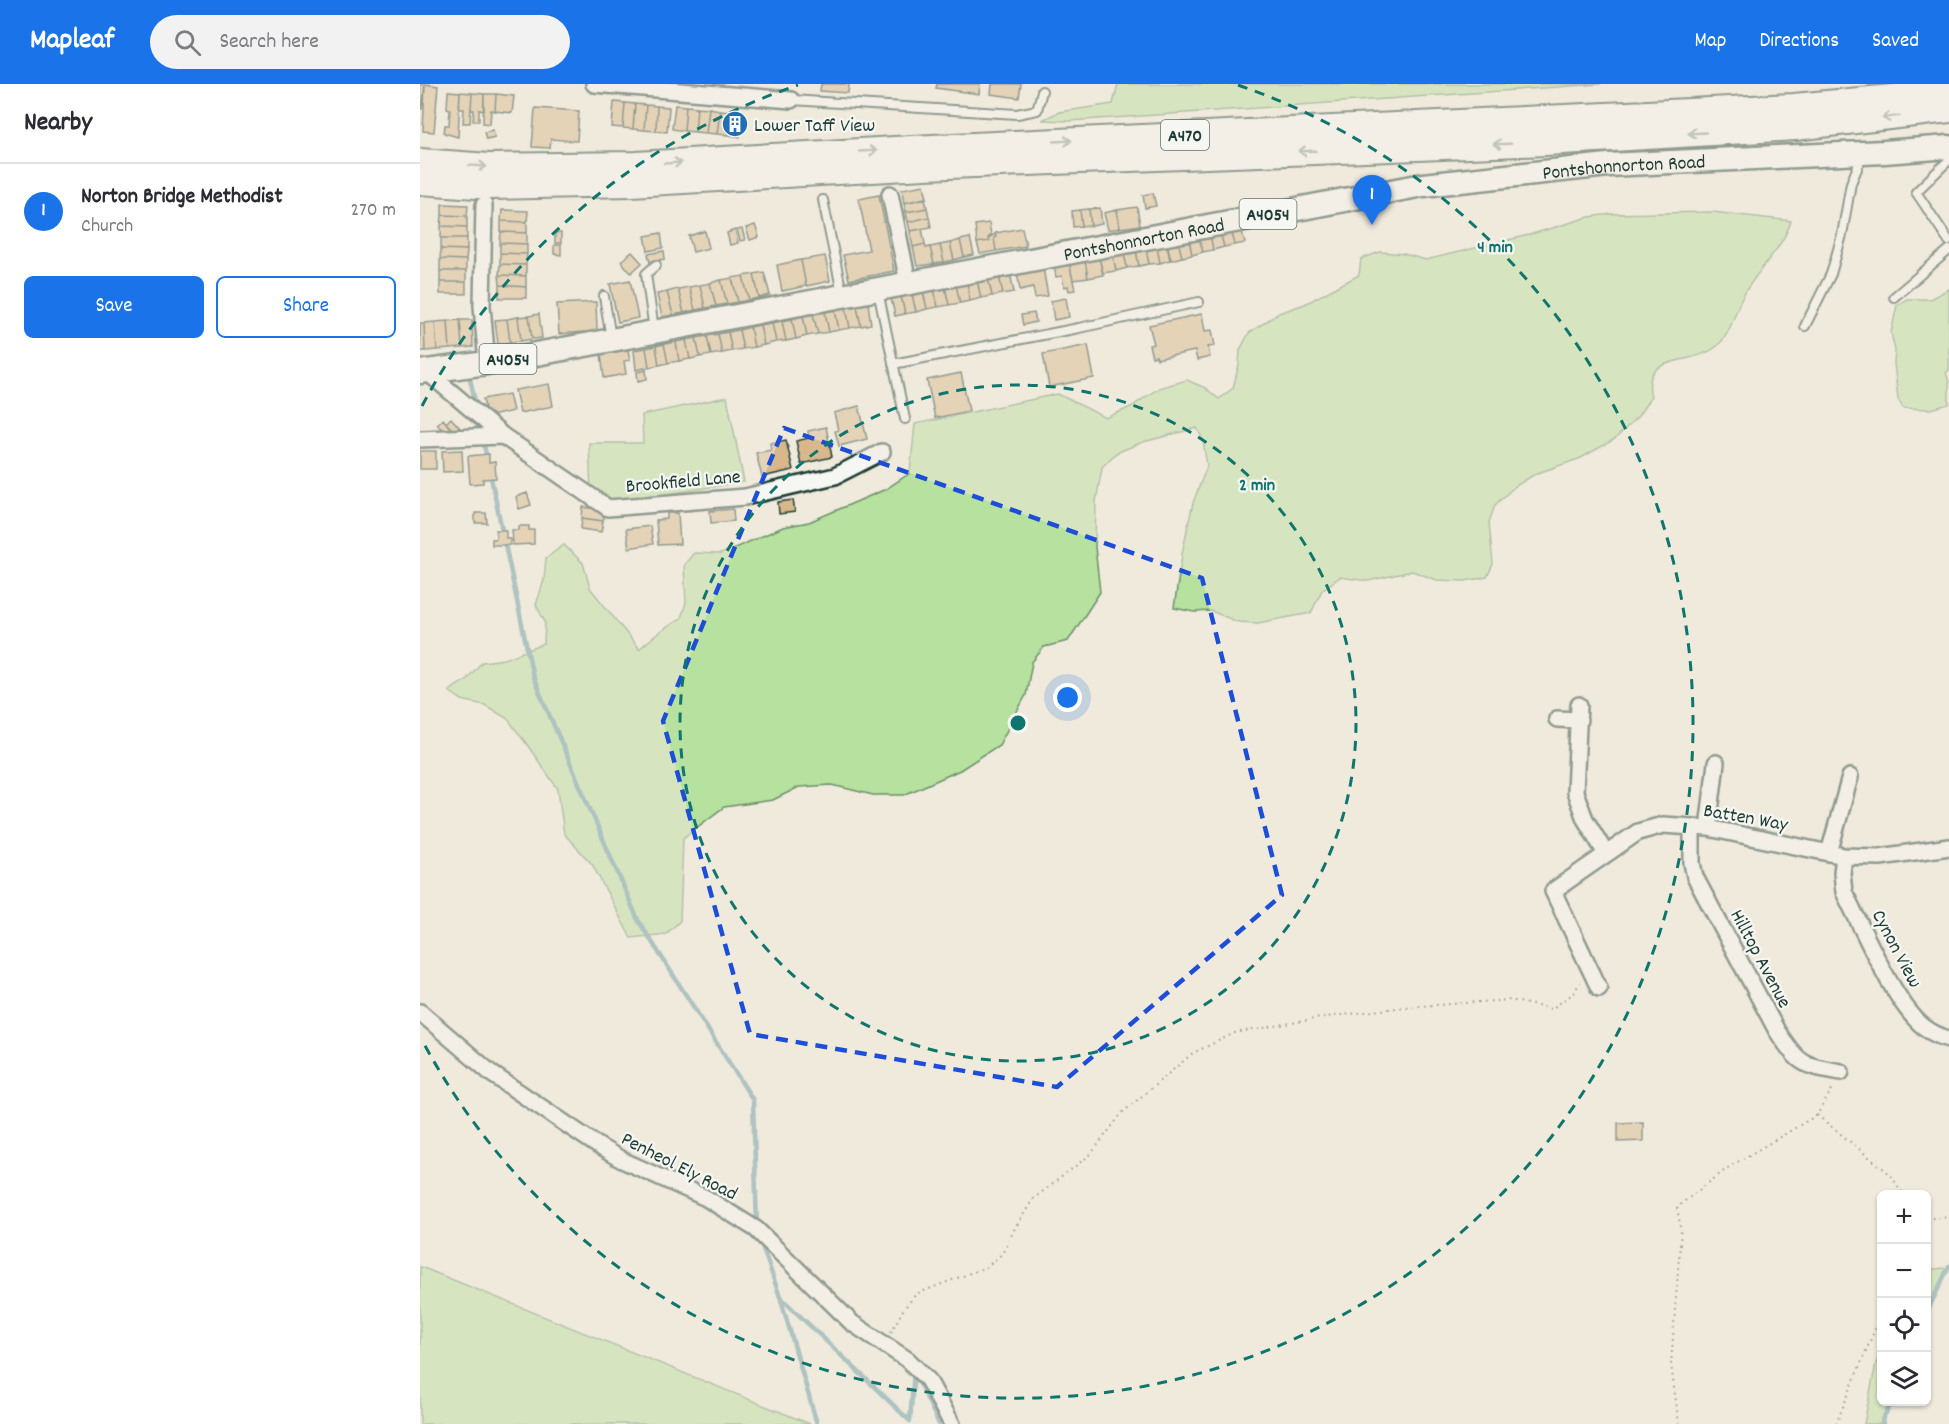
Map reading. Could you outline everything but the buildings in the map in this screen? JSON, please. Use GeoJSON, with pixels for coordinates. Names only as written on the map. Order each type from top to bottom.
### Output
{"type":"FeatureCollection","features":[{"type":"Feature","properties":{"kind":"highway","name":"A470"},"geometry":{"type":"LineString","coordinates":[[420,162],[489,167],[636,165],[912,148],[1794,107],[1893,98],[1949,88]]}},
{"type":"Feature","properties":{"kind":"highway","name":"A470"},"geometry":{"type":"LineString","coordinates":[[420,181],[491,186],[631,183],[936,165],[1546,142],[1795,127],[1949,109]]}},
{"type":"Feature","properties":{"kind":"main road","name":"Pontshonnorton Road"},"geometry":{"type":"LineString","coordinates":[[604,341],[1423,185],[1608,165],[1949,147]]}},
{"type":"Feature","properties":{"kind":"main road","name":"A4054"},"geometry":{"type":"LineString","coordinates":[[423,372],[487,363],[604,341]]}},
{"type":"Feature","properties":{"kind":"street"},"geometry":{"type":"LineString","coordinates":[[597,84],[791,100]]}},
{"type":"Feature","properties":{"kind":"street"},"geometry":{"type":"LineString","coordinates":[[890,194],[908,282]]}},
{"type":"Feature","properties":{"kind":"street"},"geometry":{"type":"LineString","coordinates":[[484,205],[482,306],[487,363]]}},
{"type":"Feature","properties":{"kind":"street","name":"Brookfield Lane"},"geometry":{"type":"LineString","coordinates":[[423,372],[503,436],[608,508],[745,497],[835,476],[882,452]]}},
{"type":"Feature","properties":{"kind":"street"},"geometry":{"type":"LineString","coordinates":[[420,439],[503,436]]}},
{"type":"Feature","properties":{"kind":"street"},"geometry":{"type":"LineString","coordinates":[[1557,719],[1579,713],[1575,792],[1585,819],[1606,854]]}},
{"type":"Feature","properties":{"kind":"street"},"geometry":{"type":"LineString","coordinates":[[1708,828],[1716,763]]}},
{"type":"Feature","properties":{"kind":"street"},"geometry":{"type":"LineString","coordinates":[[1829,853],[1850,777]]}},
{"type":"Feature","properties":{"kind":"street","name":"Batten Way"},"geometry":{"type":"LineString","coordinates":[[1599,988],[1553,891],[1638,832],[1663,825],[1708,828],[1845,856],[1880,857],[1949,848]]}},
{"type":"Feature","properties":{"kind":"street","name":"Hilltop Avenue"},"geometry":{"type":"LineString","coordinates":[[1692,827],[1692,862],[1695,877],[1777,1031],[1803,1063],[1841,1072]]}},
{"type":"Feature","properties":{"kind":"street","name":"Cynon View"},"geometry":{"type":"LineString","coordinates":[[1845,856],[1842,873],[1844,892],[1900,1000],[1922,1026],[1937,1036],[1949,1040]]}},
{"type":"Feature","properties":{"kind":"street","name":"Penheol Ely Road"},"geometry":{"type":"LineString","coordinates":[[420,1012],[492,1074],[600,1147],[622,1160],[706,1198],[756,1229],[852,1323],[908,1360],[928,1380],[952,1424]]}},
{"type":"Feature","properties":{"kind":"lane"},"geometry":{"type":"LineString","coordinates":[[791,100],[1017,114],[1036,110],[1042,91]]}},
{"type":"Feature","properties":{"kind":"lane"},"geometry":{"type":"LineString","coordinates":[[1805,326],[1831,274],[1842,235],[1851,183],[1864,153]]}},
{"type":"Feature","properties":{"kind":"lane"},"geometry":{"type":"LineString","coordinates":[[1949,160],[1916,192],[1949,242]]}},
{"type":"Feature","properties":{"kind":"lane"},"geometry":{"type":"LineString","coordinates":[[823,200],[843,296]]}},
{"type":"Feature","properties":{"kind":"lane"},"geometry":{"type":"LineString","coordinates":[[1894,297],[1949,250]]}},
{"type":"Feature","properties":{"kind":"lane"},"geometry":{"type":"LineString","coordinates":[[654,332],[646,274],[656,265]]}},
{"type":"Feature","properties":{"kind":"lane"},"geometry":{"type":"LineString","coordinates":[[878,289],[904,419]]}},
{"type":"Feature","properties":{"kind":"lane"},"geometry":{"type":"LineString","coordinates":[[604,297],[604,341]]}},
{"type":"Feature","properties":{"kind":"lane"},"geometry":{"type":"LineString","coordinates":[[892,364],[1199,302]]}},
{"type":"Feature","properties":{"kind":"path"},"geometry":{"type":"LineString","coordinates":[[881,1343],[916,1294],[986,1267],[1002,1254],[1033,1199],[1091,1154],[1122,1113],[1193,1053],[1235,1034],[1326,1017],[1406,1007],[1510,1000],[1551,1009],[1574,993],[1582,977],[1599,988]]}},
{"type":"Feature","properties":{"kind":"path"},"geometry":{"type":"LineString","coordinates":[[1679,1424],[1671,1365],[1681,1230],[1677,1208],[1729,1167],[1817,1115],[1841,1072]]}},
{"type":"Feature","properties":{"kind":"path"},"geometry":{"type":"LineString","coordinates":[[1817,1115],[1890,1174],[1900,1190]]}},
{"type":"Feature","properties":{"kind":"path"},"geometry":{"type":"LineString","coordinates":[[1931,1218],[1949,1216]]}},
{"type":"Feature","properties":{"kind":"path"},"geometry":{"type":"LineString","coordinates":[[1836,1424],[1877,1322]]}},
{"type":"Feature","properties":{"kind":"highlighted area"},"geometry":{"type":"Polygon","coordinates":[[[784,428],[1202,578],[1282,895],[1057,1087],[750,1034],[663,721],[784,428]]]}},
{"type":"Feature","properties":{"kind":"green space"},"geometry":{"type":"Polygon","coordinates":[[[1118,84],[1601,84],[1069,121],[1042,120],[1059,112],[1113,104],[1118,84]]]}},
{"type":"Feature","properties":{"kind":"green space"},"geometry":{"type":"Polygon","coordinates":[[[1712,212],[1791,221],[1782,241],[1748,288],[1728,332],[1719,344],[1703,354],[1669,363],[1653,373],[1650,383],[1651,397],[1638,416],[1615,439],[1581,458],[1535,474],[1514,487],[1495,505],[1489,522],[1493,564],[1487,577],[1465,581],[1437,580],[1412,571],[1368,581],[1340,577],[1322,590],[1311,613],[1258,623],[1238,622],[1211,611],[1194,612],[1174,608],[1193,503],[1207,466],[1203,440],[1197,428],[1143,442],[1116,453],[1102,467],[1096,501],[1095,547],[1100,592],[1068,641],[1044,647],[1032,662],[1026,695],[999,745],[960,770],[904,795],[873,795],[832,785],[799,787],[773,800],[724,807],[683,838],[680,921],[666,934],[631,938],[592,864],[564,834],[558,789],[528,746],[508,719],[485,705],[462,700],[449,691],[466,680],[482,662],[505,659],[544,644],[545,622],[536,605],[544,580],[546,558],[564,545],[583,563],[590,588],[639,649],[681,618],[686,603],[684,565],[694,553],[721,554],[783,527],[809,522],[886,489],[910,473],[915,424],[1058,394],[1106,418],[1131,407],[1159,388],[1187,380],[1205,388],[1219,399],[1233,388],[1240,350],[1249,333],[1279,313],[1305,304],[1359,275],[1361,259],[1380,252],[1404,254],[1426,260],[1529,235],[1589,217],[1611,214],[1712,212]]]}},
{"type":"Feature","properties":{"kind":"green space"},"geometry":{"type":"Polygon","coordinates":[[[1949,289],[1949,370],[1946,373],[1949,382],[1949,404],[1931,409],[1903,408],[1898,399],[1895,350],[1891,333],[1897,305],[1907,299],[1930,299],[1949,289]]]}},
{"type":"Feature","properties":{"kind":"green space"},"geometry":{"type":"Polygon","coordinates":[[[727,397],[744,482],[611,503],[591,493],[589,443],[643,443],[642,415],[727,397]]]}},
{"type":"Feature","properties":{"kind":"green space"},"geometry":{"type":"Polygon","coordinates":[[[421,1267],[810,1424],[420,1424],[421,1267]]]}},
{"type":"Feature","properties":{"kind":"green space"},"geometry":{"type":"Polygon","coordinates":[[[1948,1268],[1931,1305],[1931,1272],[1933,1269],[1948,1268]]]}},
{"type":"Feature","properties":{"kind":"green space"},"geometry":{"type":"Polygon","coordinates":[[[1877,1361],[1877,1406],[1890,1406],[1882,1420],[1883,1424],[1864,1424],[1877,1361]]]}},
{"type":"Feature","properties":{"kind":"waterway"},"geometry":{"type":"LineString","coordinates":[[469,374],[476,406]]}},
{"type":"Feature","properties":{"kind":"waterway"},"geometry":{"type":"LineString","coordinates":[[479,423],[487,459]]}},
{"type":"Feature","properties":{"kind":"waterway"},"geometry":{"type":"LineString","coordinates":[[490,473],[533,677],[638,920],[753,1100],[757,1226]]}},
{"type":"Feature","properties":{"kind":"waterway"},"geometry":{"type":"LineString","coordinates":[[760,1240],[780,1297],[910,1421],[914,1371],[939,1424]]}},
{"type":"Feature","properties":{"kind":"waterway"},"geometry":{"type":"LineString","coordinates":[[1931,1304],[1949,1266]]}},
{"type":"Feature","properties":{"kind":"waterway"},"geometry":{"type":"LineString","coordinates":[[781,1300],[817,1424]]}},
{"type":"Feature","properties":{"kind":"waterway"},"geometry":{"type":"LineString","coordinates":[[1883,1424],[1882,1420],[1890,1406]]}},
{"type":"Feature","properties":{"kind":"place","name":"Lower Taff View"},"geometry":{"type":"Point","coordinates":[735,124]}},
{"type":"Feature","properties":{"kind":"place","name":"Norton Bridge Methodist"},"geometry":{"type":"Point","coordinates":[1372,225]}}]}
